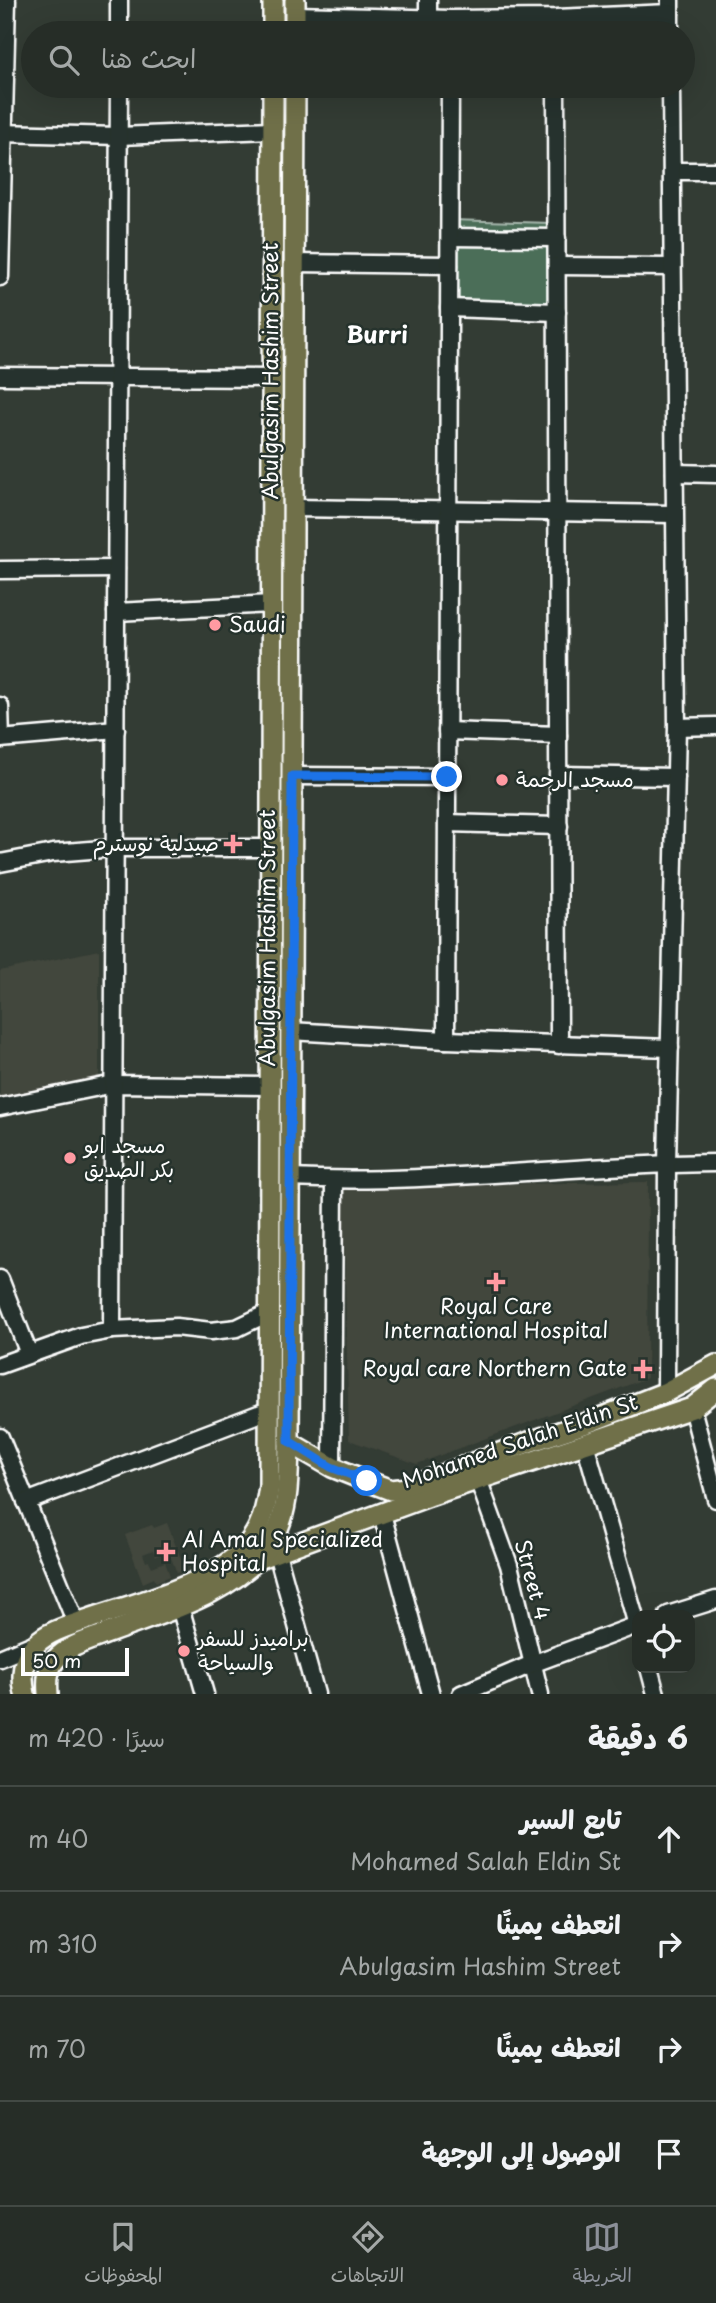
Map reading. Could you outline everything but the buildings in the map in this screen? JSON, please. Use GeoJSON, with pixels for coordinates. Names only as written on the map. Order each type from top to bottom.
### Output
{"type":"FeatureCollection","features":[{"type":"Feature","properties":{"kind":"main road"},"geometry":{"type":"LineString","coordinates":[[273,0],[273,21]]}},
{"type":"Feature","properties":{"kind":"main road","name":"Abulgasim Hashim Street"},"geometry":{"type":"LineString","coordinates":[[36,1643],[76,1623],[201,1579],[223,1566],[247,1546],[259,1529],[267,1499],[271,1460],[273,98]]}},
{"type":"Feature","properties":{"kind":"main road","name":"Abulgasim Hashim Street"},"geometry":{"type":"LineString","coordinates":[[48,1694],[47,1679],[57,1657],[77,1645],[180,1607],[229,1583],[256,1560],[272,1541],[284,1507],[289,1441],[295,98]]}},
{"type":"Feature","properties":{"kind":"main road","name":"Mohamed Salah Eldin St"},"geometry":{"type":"LineString","coordinates":[[289,1441],[331,1467],[391,1490],[407,1488],[666,1392],[716,1365]]}},
{"type":"Feature","properties":{"kind":"main road","name":"Mohamed Salah Eldin St"},"geometry":{"type":"LineString","coordinates":[[256,1560],[478,1479],[691,1408],[716,1388]]}},
{"type":"Feature","properties":{"kind":"main road"},"geometry":{"type":"LineString","coordinates":[[25,1694],[22,1679],[24,1666],[36,1643]]}},
{"type":"Feature","properties":{"kind":"street"},"geometry":{"type":"LineString","coordinates":[[119,0],[119,21]]}},
{"type":"Feature","properties":{"kind":"street"},"geometry":{"type":"LineString","coordinates":[[428,0],[428,18]]}},
{"type":"Feature","properties":{"kind":"street"},"geometry":{"type":"LineString","coordinates":[[586,21],[670,7]]}},
{"type":"Feature","properties":{"kind":"street"},"geometry":{"type":"LineString","coordinates":[[0,277],[4,8]]}},
{"type":"Feature","properties":{"kind":"street"},"geometry":{"type":"LineString","coordinates":[[295,16],[428,18],[437,21]]}},
{"type":"Feature","properties":{"kind":"street"},"geometry":{"type":"LineString","coordinates":[[113,1330],[119,98]]}},
{"type":"Feature","properties":{"kind":"street"},"geometry":{"type":"LineString","coordinates":[[446,1040],[450,98]]}},
{"type":"Feature","properties":{"kind":"street"},"geometry":{"type":"LineString","coordinates":[[556,98],[559,1045]]}},
{"type":"Feature","properties":{"kind":"street"},"geometry":{"type":"LineString","coordinates":[[666,1392],[667,1164],[677,727],[671,98]]}},
{"type":"Feature","properties":{"kind":"street"},"geometry":{"type":"LineString","coordinates":[[2,133],[119,136],[273,130]]}},
{"type":"Feature","properties":{"kind":"street"},"geometry":{"type":"LineString","coordinates":[[673,171],[716,171]]}},
{"type":"Feature","properties":{"kind":"street"},"geometry":{"type":"LineString","coordinates":[[450,237],[556,237]]}},
{"type":"Feature","properties":{"kind":"street"},"geometry":{"type":"LineString","coordinates":[[294,263],[449,265]]}},
{"type":"Feature","properties":{"kind":"street"},"geometry":{"type":"LineString","coordinates":[[557,266],[673,267]]}},
{"type":"Feature","properties":{"kind":"street"},"geometry":{"type":"LineString","coordinates":[[449,308],[557,312]]}},
{"type":"Feature","properties":{"kind":"street"},"geometry":{"type":"LineString","coordinates":[[0,376],[272,378]]}},
{"type":"Feature","properties":{"kind":"street"},"geometry":{"type":"LineString","coordinates":[[675,473],[716,474]]}},
{"type":"Feature","properties":{"kind":"street"},"geometry":{"type":"LineString","coordinates":[[293,508],[674,514]]}},
{"type":"Feature","properties":{"kind":"street"},"geometry":{"type":"LineString","coordinates":[[0,570],[116,569]]}},
{"type":"Feature","properties":{"kind":"street"},"geometry":{"type":"LineString","coordinates":[[116,612],[272,604]]}},
{"type":"Feature","properties":{"kind":"street"},"geometry":{"type":"LineString","coordinates":[[0,706],[1,739],[116,729]]}},
{"type":"Feature","properties":{"kind":"street"},"geometry":{"type":"LineString","coordinates":[[677,727],[716,726]]}},
{"type":"Feature","properties":{"kind":"street"},"geometry":{"type":"LineString","coordinates":[[447,730],[558,735]]}},
{"type":"Feature","properties":{"kind":"street"},"geometry":{"type":"LineString","coordinates":[[558,775],[676,777]]}},
{"type":"Feature","properties":{"kind":"street"},"geometry":{"type":"LineString","coordinates":[[292,776],[447,777]]}},
{"type":"Feature","properties":{"kind":"street"},"geometry":{"type":"LineString","coordinates":[[447,823],[559,826]]}},
{"type":"Feature","properties":{"kind":"street"},"geometry":{"type":"LineString","coordinates":[[0,863],[53,853],[115,848],[271,848]]}},
{"type":"Feature","properties":{"kind":"street"},"geometry":{"type":"LineString","coordinates":[[290,1031],[670,1048]]}},
{"type":"Feature","properties":{"kind":"street"},"geometry":{"type":"LineString","coordinates":[[0,1107],[114,1084],[270,1086]]}},
{"type":"Feature","properties":{"kind":"street"},"geometry":{"type":"LineString","coordinates":[[290,1178],[334,1180],[481,1176],[716,1163]]}},
{"type":"Feature","properties":{"kind":"street"},"geometry":{"type":"LineString","coordinates":[[331,1467],[334,1180]]}},
{"type":"Feature","properties":{"kind":"street"},"geometry":{"type":"LineString","coordinates":[[0,1279],[29,1354]]}},
{"type":"Feature","properties":{"kind":"street"},"geometry":{"type":"LineString","coordinates":[[0,1365],[80,1336],[113,1330],[176,1327],[211,1331],[237,1328],[270,1312]]}},
{"type":"Feature","properties":{"kind":"street"},"geometry":{"type":"LineString","coordinates":[[691,1408],[716,1499]]}},
{"type":"Feature","properties":{"kind":"street"},"geometry":{"type":"LineString","coordinates":[[26,1503],[269,1410]]}},
{"type":"Feature","properties":{"kind":"street"},"geometry":{"type":"LineString","coordinates":[[0,1437],[76,1623]]}},
{"type":"Feature","properties":{"kind":"street"},"geometry":{"type":"LineString","coordinates":[[585,1443],[633,1610]]}},
{"type":"Feature","properties":{"kind":"street","name":"Street 4"},"geometry":{"type":"LineString","coordinates":[[478,1479],[509,1565],[541,1694]]}},
{"type":"Feature","properties":{"kind":"street"},"geometry":{"type":"LineString","coordinates":[[382,1514],[431,1694]]}},
{"type":"Feature","properties":{"kind":"street"},"geometry":{"type":"LineString","coordinates":[[277,1553],[316,1694]]}},
{"type":"Feature","properties":{"kind":"street"},"geometry":{"type":"LineString","coordinates":[[684,1610],[716,1600]]}},
{"type":"Feature","properties":{"kind":"street"},"geometry":{"type":"LineString","coordinates":[[180,1607],[205,1694]]}},
{"type":"Feature","properties":{"kind":"street"},"geometry":{"type":"LineString","coordinates":[[461,1694],[632,1627]]}},
{"type":"Feature","properties":{"kind":"street"},"geometry":{"type":"LineString","coordinates":[[0,1658],[36,1643]]}},
{"type":"Feature","properties":{"kind":"street"},"geometry":{"type":"LineString","coordinates":[[650,1673],[656,1694]]}},
{"type":"Feature","properties":{"kind":"shaded area"},"geometry":{"type":"Polygon","coordinates":[[[99,950],[99,1077],[0,1097],[0,971],[99,950]]]}},
{"type":"Feature","properties":{"kind":"shaded area","name":"Royal Care International Hospital"},"geometry":{"type":"Polygon","coordinates":[[[648,1182],[647,1378],[417,1464],[349,1440],[343,1186],[648,1182]]]}},
{"type":"Feature","properties":{"kind":"shaded area","name":"Al Amal Specialized Hospital"},"geometry":{"type":"Polygon","coordinates":[[[167,1523],[185,1570],[177,1573],[170,1555],[156,1556],[153,1550],[143,1554],[146,1562],[149,1561],[152,1567],[165,1562],[170,1576],[156,1582],[154,1578],[143,1583],[125,1535],[152,1525],[154,1528],[167,1523]]]}},
{"type":"Feature","properties":{"kind":"green space"},"geometry":{"type":"Polygon","coordinates":[[[451,220],[551,223],[550,307],[448,306],[451,220]]]}},
{"type":"Feature","properties":{"kind":"place","name":"Saudi"},"geometry":{"type":"Point","coordinates":[215,625]}},
{"type":"Feature","properties":{"kind":"place","name":"مسجد الرحمة"},"geometry":{"type":"Point","coordinates":[502,780]}},
{"type":"Feature","properties":{"kind":"place","name":"صيدلية نوسترم"},"geometry":{"type":"Point","coordinates":[233,844]}},
{"type":"Feature","properties":{"kind":"place","name":"مسجد ابو بكر الصديق"},"geometry":{"type":"Point","coordinates":[70,1158]}},
{"type":"Feature","properties":{"kind":"place","name":"Royal Care International Hospital"},"geometry":{"type":"Point","coordinates":[496,1282]}},
{"type":"Feature","properties":{"kind":"place","name":"Royal care Northern Gate"},"geometry":{"type":"Point","coordinates":[643,1369]}},
{"type":"Feature","properties":{"kind":"place","name":"Al Amal Specialized Hospital"},"geometry":{"type":"Point","coordinates":[166,1552]}},
{"type":"Feature","properties":{"kind":"place","name":"براميدز للسفر والسياحة"},"geometry":{"type":"Point","coordinates":[184,1651]}},
{"type":"Feature","properties":{"kind":"district","name":"Burri"},"geometry":{"type":"Point","coordinates":[377,335]}},
{"type":"Feature","properties":{"kind":"route"},"geometry":{"type":"LineString","coordinates":[[367,1481],[331,1467],[289,1441],[292,776],[447,777]]}}]}
